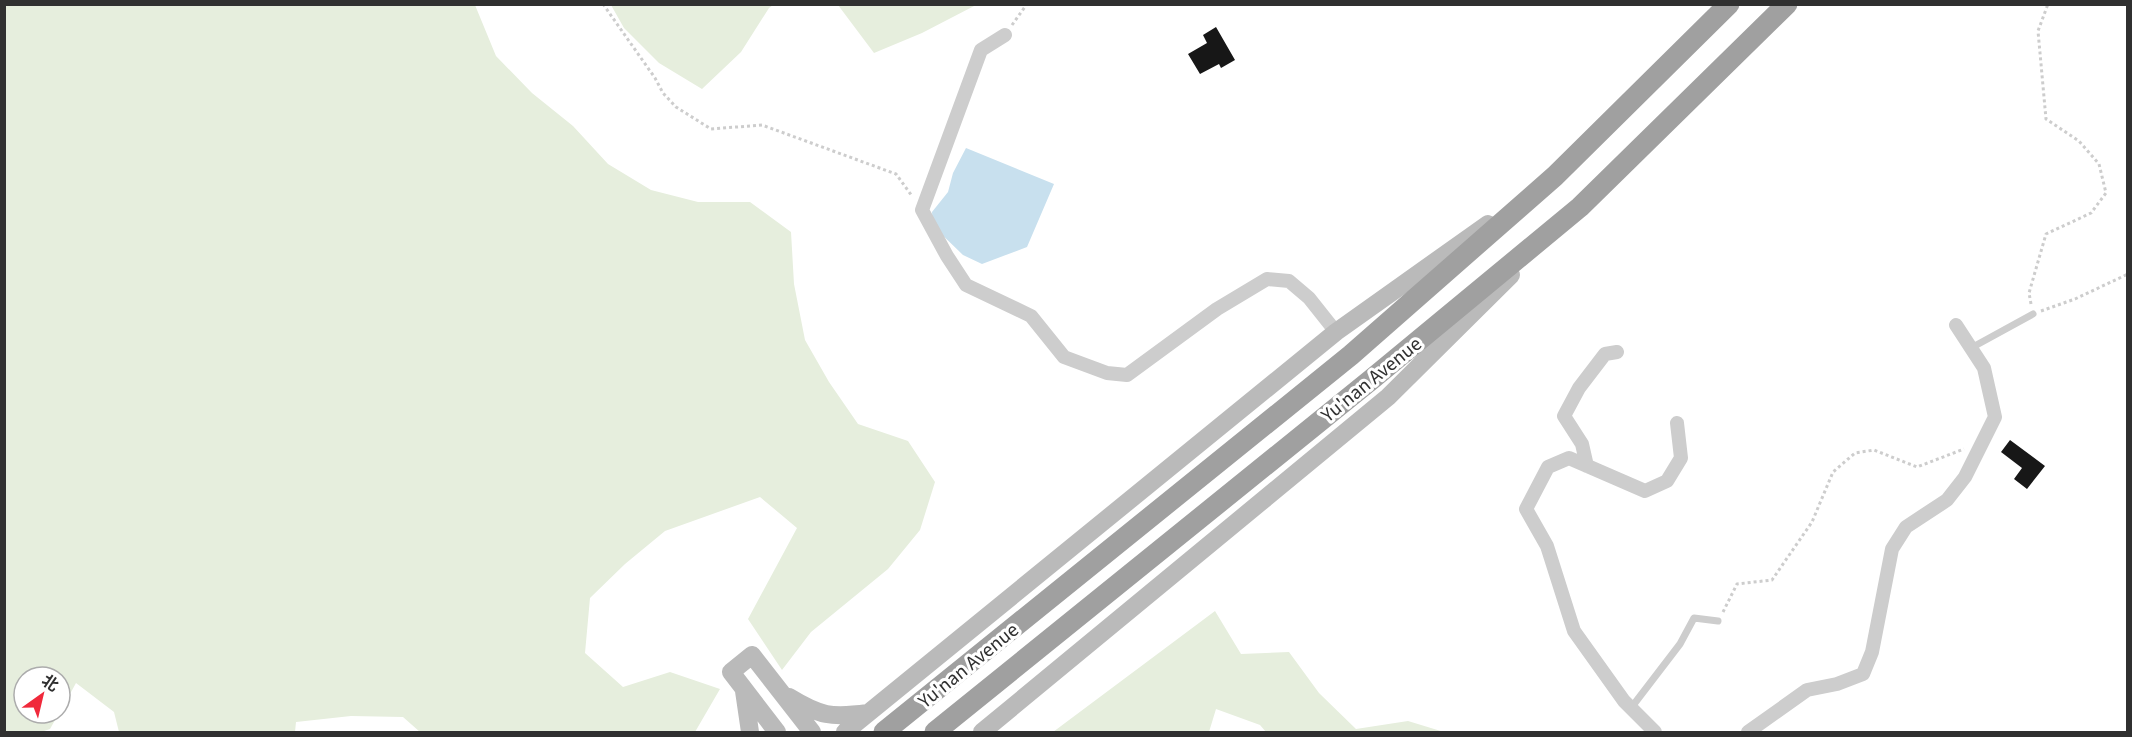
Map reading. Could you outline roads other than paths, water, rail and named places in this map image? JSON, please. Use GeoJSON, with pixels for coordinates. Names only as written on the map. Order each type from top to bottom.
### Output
{"type":"FeatureCollection","features":[{"type":"Feature","properties":{"kind":"highway","name":"Yu'nan Avenue"},"geometry":{"type":"LineString","coordinates":[[884,732],[1351,355],[1555,176],[1729,4]]}},
{"type":"Feature","properties":{"kind":"highway","name":"Yu'nan Avenue"},"geometry":{"type":"LineString","coordinates":[[935,732],[1372,379],[1580,207],[1787,4]]}},
{"type":"Feature","properties":{"kind":"main road"},"geometry":{"type":"LineString","coordinates":[[846,732],[1336,332],[1555,176]]}},
{"type":"Feature","properties":{"kind":"main road"},"geometry":{"type":"LineString","coordinates":[[982,732],[1388,397],[1580,207]]}},
{"type":"Feature","properties":{"kind":"main road"},"geometry":{"type":"LineString","coordinates":[[777,732],[731,672],[752,656],[812,732]]}},
{"type":"Feature","properties":{"kind":"main road"},"geometry":{"type":"LineString","coordinates":[[743,689],[750,732]]}},
{"type":"Feature","properties":{"kind":"main road"},"geometry":{"type":"LineString","coordinates":[[780,692],[813,712],[840,717],[869,713]]}},
{"type":"Feature","properties":{"kind":"street"},"geometry":{"type":"LineString","coordinates":[[1005,35],[981,50],[922,210],[966,285],[1031,316],[1064,357],[1107,373],[1127,375],[1217,309],[1267,279],[1289,281],[1309,298],[1336,332]]}},
{"type":"Feature","properties":{"kind":"street"},"geometry":{"type":"LineString","coordinates":[[1748,732],[1807,690],[1837,684],[1863,674],[1872,652],[1892,549],[1906,527],[1947,500],[1965,477],[1983,442],[1995,417],[1984,369],[1956,325]]}},
{"type":"Feature","properties":{"kind":"street"},"geometry":{"type":"LineString","coordinates":[[1587,466],[1582,444],[1564,416],[1579,388],[1605,354],[1617,352]]}},
{"type":"Feature","properties":{"kind":"street"},"geometry":{"type":"LineString","coordinates":[[1655,732],[1631,708],[1574,631],[1547,546],[1526,509],[1548,467],[1569,458],[1645,491],[1667,481],[1681,458],[1677,423]]}},
{"type":"Feature","properties":{"kind":"lane"},"geometry":{"type":"LineString","coordinates":[[1971,348],[2033,314]]}},
{"type":"Feature","properties":{"kind":"lane"},"geometry":{"type":"LineString","coordinates":[[1631,708],[1680,644],[1694,618],[1718,621]]}},
{"type":"Feature","properties":{"kind":"water"},"geometry":{"type":"Polygon","coordinates":[[[966,148],[1054,184],[1027,247],[982,264],[963,255],[933,226],[932,212],[948,192],[953,173],[966,148]]]}}]}
